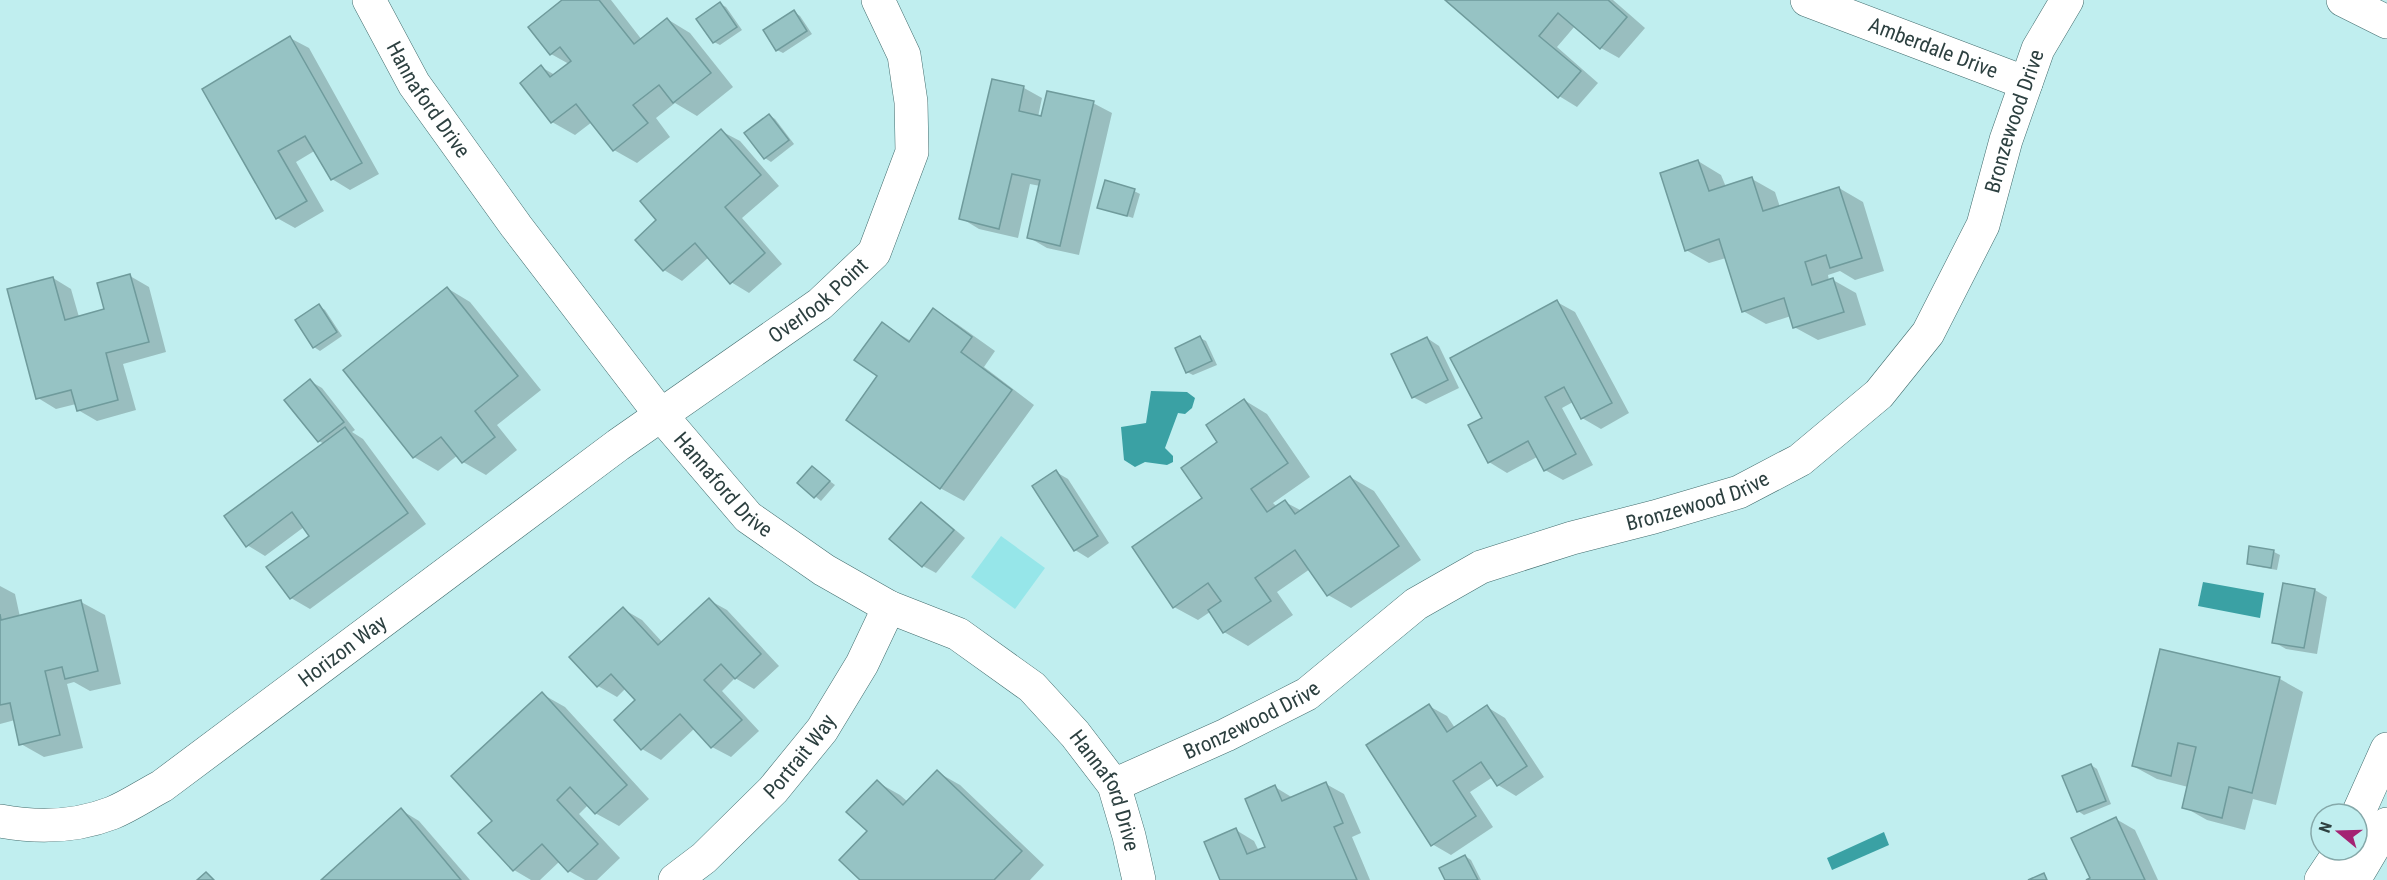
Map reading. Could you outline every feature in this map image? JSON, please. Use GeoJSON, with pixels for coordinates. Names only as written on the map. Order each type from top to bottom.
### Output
{"type":"FeatureCollection","features":[{"type":"Feature","properties":{"kind":"street","name":"Hannaford Drive"},"geometry":{"type":"LineString","coordinates":[[369,0],[414,84],[516,226],[660,414],[748,517],[824,570],[889,607],[958,634],[1032,687],[1075,734],[1114,785],[1139,880]]}},
{"type":"Feature","properties":{"kind":"street","name":"Overlook Point"},"geometry":{"type":"LineString","coordinates":[[660,414],[820,304],[874,253],[912,152],[911,102],[904,55],[879,0]]}},
{"type":"Feature","properties":{"kind":"street","name":"Amberdale Drive"},"geometry":{"type":"LineString","coordinates":[[1807,0],[2026,83]]}},
{"type":"Feature","properties":{"kind":"street","name":"Bronzewood Drive"},"geometry":{"type":"LineString","coordinates":[[1114,785],[1226,735],[1307,694],[1416,604],[1481,567],[1572,538],[1738,492],[1800,460],[1879,394],[1928,333],[1983,225],[2006,140],[2038,49],[2067,0]]}},
{"type":"Feature","properties":{"kind":"street"},"geometry":{"type":"LineString","coordinates":[[2343,0],[2387,22]]}},
{"type":"Feature","properties":{"kind":"street","name":"Horizon Way"},"geometry":{"type":"LineString","coordinates":[[0,821],[20,825],[61,826],[111,813],[162,786],[660,414]]}},
{"type":"Feature","properties":{"kind":"street","name":"Portrait Way"},"geometry":{"type":"LineString","coordinates":[[675,880],[704,858],[773,790],[822,730],[862,663],[889,607]]}},
{"type":"Feature","properties":{"kind":"street"},"geometry":{"type":"LineString","coordinates":[[2363,802],[2387,749]]}},
{"type":"Feature","properties":{"kind":"street"},"geometry":{"type":"LineString","coordinates":[[2354,880],[2387,824]]}},
{"type":"Feature","properties":{"kind":"street"},"geometry":{"type":"LineString","coordinates":[[2321,880],[2333,862]]}},
{"type":"Feature","properties":{"kind":"shaded area"},"geometry":{"type":"Polygon","coordinates":[[[1151,391],[1187,392],[1195,398],[1192,408],[1185,414],[1178,413],[1165,448],[1173,456],[1173,462],[1167,465],[1145,462],[1135,467],[1124,460],[1121,427],[1146,423],[1151,391]]]}},
{"type":"Feature","properties":{"kind":"shaded area"},"geometry":{"type":"Polygon","coordinates":[[[1001,536],[1045,568],[1015,609],[971,577],[1001,536]]]}},
{"type":"Feature","properties":{"kind":"shaded area"},"geometry":{"type":"Polygon","coordinates":[[[2203,582],[2264,593],[2260,618],[2198,606],[2203,582]]]}},
{"type":"Feature","properties":{"kind":"shaded area"},"geometry":{"type":"Polygon","coordinates":[[[1884,832],[1889,845],[1832,870],[1827,858],[1884,832]]]}},
{"type":"Feature","properties":{"kind":"building"},"geometry":{"type":"Polygon","coordinates":[[[562,0],[599,0],[634,44],[667,18],[711,73],[673,103],[659,85],[633,105],[648,123],[613,151],[576,104],[551,123],[520,83],[541,65],[550,77],[571,61],[560,47],[550,55],[528,27],[562,0]]]}},
{"type":"Feature","properties":{"kind":"building"},"geometry":{"type":"Polygon","coordinates":[[[1445,0],[1608,0],[1627,17],[1600,49],[1558,13],[1539,36],[1581,71],[1558,98],[1445,0]]]}},
{"type":"Feature","properties":{"kind":"building"},"geometry":{"type":"Polygon","coordinates":[[[720,2],[737,27],[713,43],[696,19],[720,2]]]}},
{"type":"Feature","properties":{"kind":"building"},"geometry":{"type":"Polygon","coordinates":[[[794,10],[807,31],[776,51],[763,30],[794,10]]]}},
{"type":"Feature","properties":{"kind":"building"},"geometry":{"type":"Polygon","coordinates":[[[290,36],[362,163],[331,180],[305,136],[278,151],[307,201],[276,219],[202,89],[290,36]]]}},
{"type":"Feature","properties":{"kind":"building"},"geometry":{"type":"Polygon","coordinates":[[[992,79],[1024,86],[1019,111],[1041,116],[1047,91],[1094,101],[1060,246],[1027,238],[1040,180],[1012,174],[999,229],[959,219],[992,79]]]}},
{"type":"Feature","properties":{"kind":"building"},"geometry":{"type":"Polygon","coordinates":[[[769,114],[789,140],[764,159],[744,133],[769,114]]]}},
{"type":"Feature","properties":{"kind":"building"},"geometry":{"type":"Polygon","coordinates":[[[721,129],[761,175],[725,207],[765,253],[730,284],[695,243],[663,271],[635,240],[656,220],[640,201],[721,129]]]}},
{"type":"Feature","properties":{"kind":"building"},"geometry":{"type":"Polygon","coordinates":[[[1698,160],[1709,191],[1752,177],[1763,211],[1839,187],[1862,258],[1830,268],[1826,255],[1805,262],[1812,285],[1833,278],[1844,312],[1793,328],[1784,298],[1742,312],[1719,239],[1685,251],[1660,173],[1698,160]]]}},
{"type":"Feature","properties":{"kind":"building"},"geometry":{"type":"Polygon","coordinates":[[[1105,180],[1135,189],[1127,216],[1097,208],[1105,180]]]}},
{"type":"Feature","properties":{"kind":"building"},"geometry":{"type":"Polygon","coordinates":[[[130,274],[149,342],[106,353],[118,400],[77,411],[71,390],[36,399],[7,289],[53,277],[65,320],[104,309],[97,283],[130,274]]]}},
{"type":"Feature","properties":{"kind":"building"},"geometry":{"type":"Polygon","coordinates":[[[447,287],[518,376],[475,411],[495,437],[462,463],[441,437],[413,458],[343,370],[447,287]]]}},
{"type":"Feature","properties":{"kind":"building"},"geometry":{"type":"Polygon","coordinates":[[[1557,300],[1612,403],[1581,419],[1564,387],[1545,397],[1576,454],[1544,471],[1528,441],[1488,463],[1468,425],[1482,418],[1450,358],[1557,300]]]}},
{"type":"Feature","properties":{"kind":"building"},"geometry":{"type":"Polygon","coordinates":[[[319,304],[337,332],[313,348],[295,320],[319,304]]]}},
{"type":"Feature","properties":{"kind":"building"},"geometry":{"type":"Polygon","coordinates":[[[933,308],[972,337],[961,352],[1012,390],[940,489],[846,420],[877,376],[854,360],[882,322],[909,342],[933,308]]]}},
{"type":"Feature","properties":{"kind":"building"},"geometry":{"type":"Polygon","coordinates":[[[1200,336],[1212,361],[1186,373],[1175,348],[1200,336]]]}},
{"type":"Feature","properties":{"kind":"building"},"geometry":{"type":"Polygon","coordinates":[[[1427,337],[1448,380],[1412,398],[1391,354],[1427,337]]]}},
{"type":"Feature","properties":{"kind":"building"},"geometry":{"type":"Polygon","coordinates":[[[310,379],[344,422],[318,442],[284,400],[310,379]]]}},
{"type":"Feature","properties":{"kind":"building"},"geometry":{"type":"Polygon","coordinates":[[[1244,399],[1288,463],[1251,489],[1267,512],[1285,500],[1295,514],[1350,476],[1399,546],[1327,596],[1295,550],[1255,578],[1271,601],[1223,633],[1208,610],[1221,601],[1208,583],[1173,608],[1132,547],[1202,498],[1181,468],[1217,442],[1206,425],[1244,399]]]}},
{"type":"Feature","properties":{"kind":"building"},"geometry":{"type":"Polygon","coordinates":[[[345,427],[408,513],[290,599],[266,567],[309,536],[292,512],[246,547],[224,516],[345,427]]]}},
{"type":"Feature","properties":{"kind":"building"},"geometry":{"type":"Polygon","coordinates":[[[812,466],[830,481],[814,498],[797,483],[812,466]]]}},
{"type":"Feature","properties":{"kind":"building"},"geometry":{"type":"Polygon","coordinates":[[[1056,470],[1098,536],[1074,551],[1032,486],[1056,470]]]}},
{"type":"Feature","properties":{"kind":"building"},"geometry":{"type":"Polygon","coordinates":[[[921,502],[954,530],[922,567],[889,539],[921,502]]]}},
{"type":"Feature","properties":{"kind":"building"},"geometry":{"type":"Polygon","coordinates":[[[2249,546],[2274,550],[2271,568],[2247,564],[2249,546]]]}},
{"type":"Feature","properties":{"kind":"building"},"geometry":{"type":"Polygon","coordinates":[[[2283,583],[2315,589],[2304,648],[2272,643],[2283,583]]]}},
{"type":"Feature","properties":{"kind":"building"},"geometry":{"type":"Polygon","coordinates":[[[709,598],[761,654],[735,679],[721,664],[704,680],[742,720],[711,748],[680,714],[641,750],[614,720],[635,700],[611,674],[597,687],[569,657],[623,607],[658,645],[709,598]]]}},
{"type":"Feature","properties":{"kind":"building"},"geometry":{"type":"Polygon","coordinates":[[[81,600],[98,671],[65,679],[62,667],[45,671],[60,735],[19,745],[10,703],[0,705],[0,614],[1,620],[81,600]]]}},
{"type":"Feature","properties":{"kind":"building"},"geometry":{"type":"Polygon","coordinates":[[[2160,649],[2280,677],[2252,793],[2229,787],[2222,818],[2182,808],[2196,747],[2178,743],[2171,776],[2132,766],[2160,649]]]}},
{"type":"Feature","properties":{"kind":"building"},"geometry":{"type":"Polygon","coordinates":[[[542,692],[627,785],[595,814],[570,787],[557,800],[598,844],[568,872],[542,844],[513,871],[478,833],[492,821],[451,776],[542,692]]]}},
{"type":"Feature","properties":{"kind":"building"},"geometry":{"type":"Polygon","coordinates":[[[1429,704],[1447,732],[1487,705],[1527,766],[1497,786],[1481,762],[1453,781],[1476,816],[1431,846],[1366,745],[1429,704]]]}},
{"type":"Feature","properties":{"kind":"building"},"geometry":{"type":"Polygon","coordinates":[[[2091,764],[2106,801],[2077,812],[2062,776],[2091,764]]]}},
{"type":"Feature","properties":{"kind":"building"},"geometry":{"type":"Polygon","coordinates":[[[937,770],[1022,851],[994,880],[860,880],[839,860],[867,831],[846,812],[877,780],[903,805],[937,770]]]}},
{"type":"Feature","properties":{"kind":"building"},"geometry":{"type":"Polygon","coordinates":[[[1326,782],[1343,823],[1334,827],[1357,880],[1220,880],[1204,842],[1236,828],[1247,854],[1265,847],[1245,799],[1275,785],[1282,801],[1326,782]]]}},
{"type":"Feature","properties":{"kind":"building"},"geometry":{"type":"Polygon","coordinates":[[[401,808],[461,880],[321,880],[401,808]]]}},
{"type":"Feature","properties":{"kind":"building"},"geometry":{"type":"Polygon","coordinates":[[[2116,817],[2145,880],[2086,880],[2090,878],[2071,838],[2116,817]]]}},
{"type":"Feature","properties":{"kind":"building"},"geometry":{"type":"Polygon","coordinates":[[[1465,855],[1478,880],[1445,880],[1439,868],[1465,855]]]}},
{"type":"Feature","properties":{"kind":"building"},"geometry":{"type":"Polygon","coordinates":[[[206,872],[214,880],[197,880],[206,872]]]}},
{"type":"Feature","properties":{"kind":"building"},"geometry":{"type":"Polygon","coordinates":[[[2044,873],[2047,880],[2028,880],[2044,873]]]}}]}
